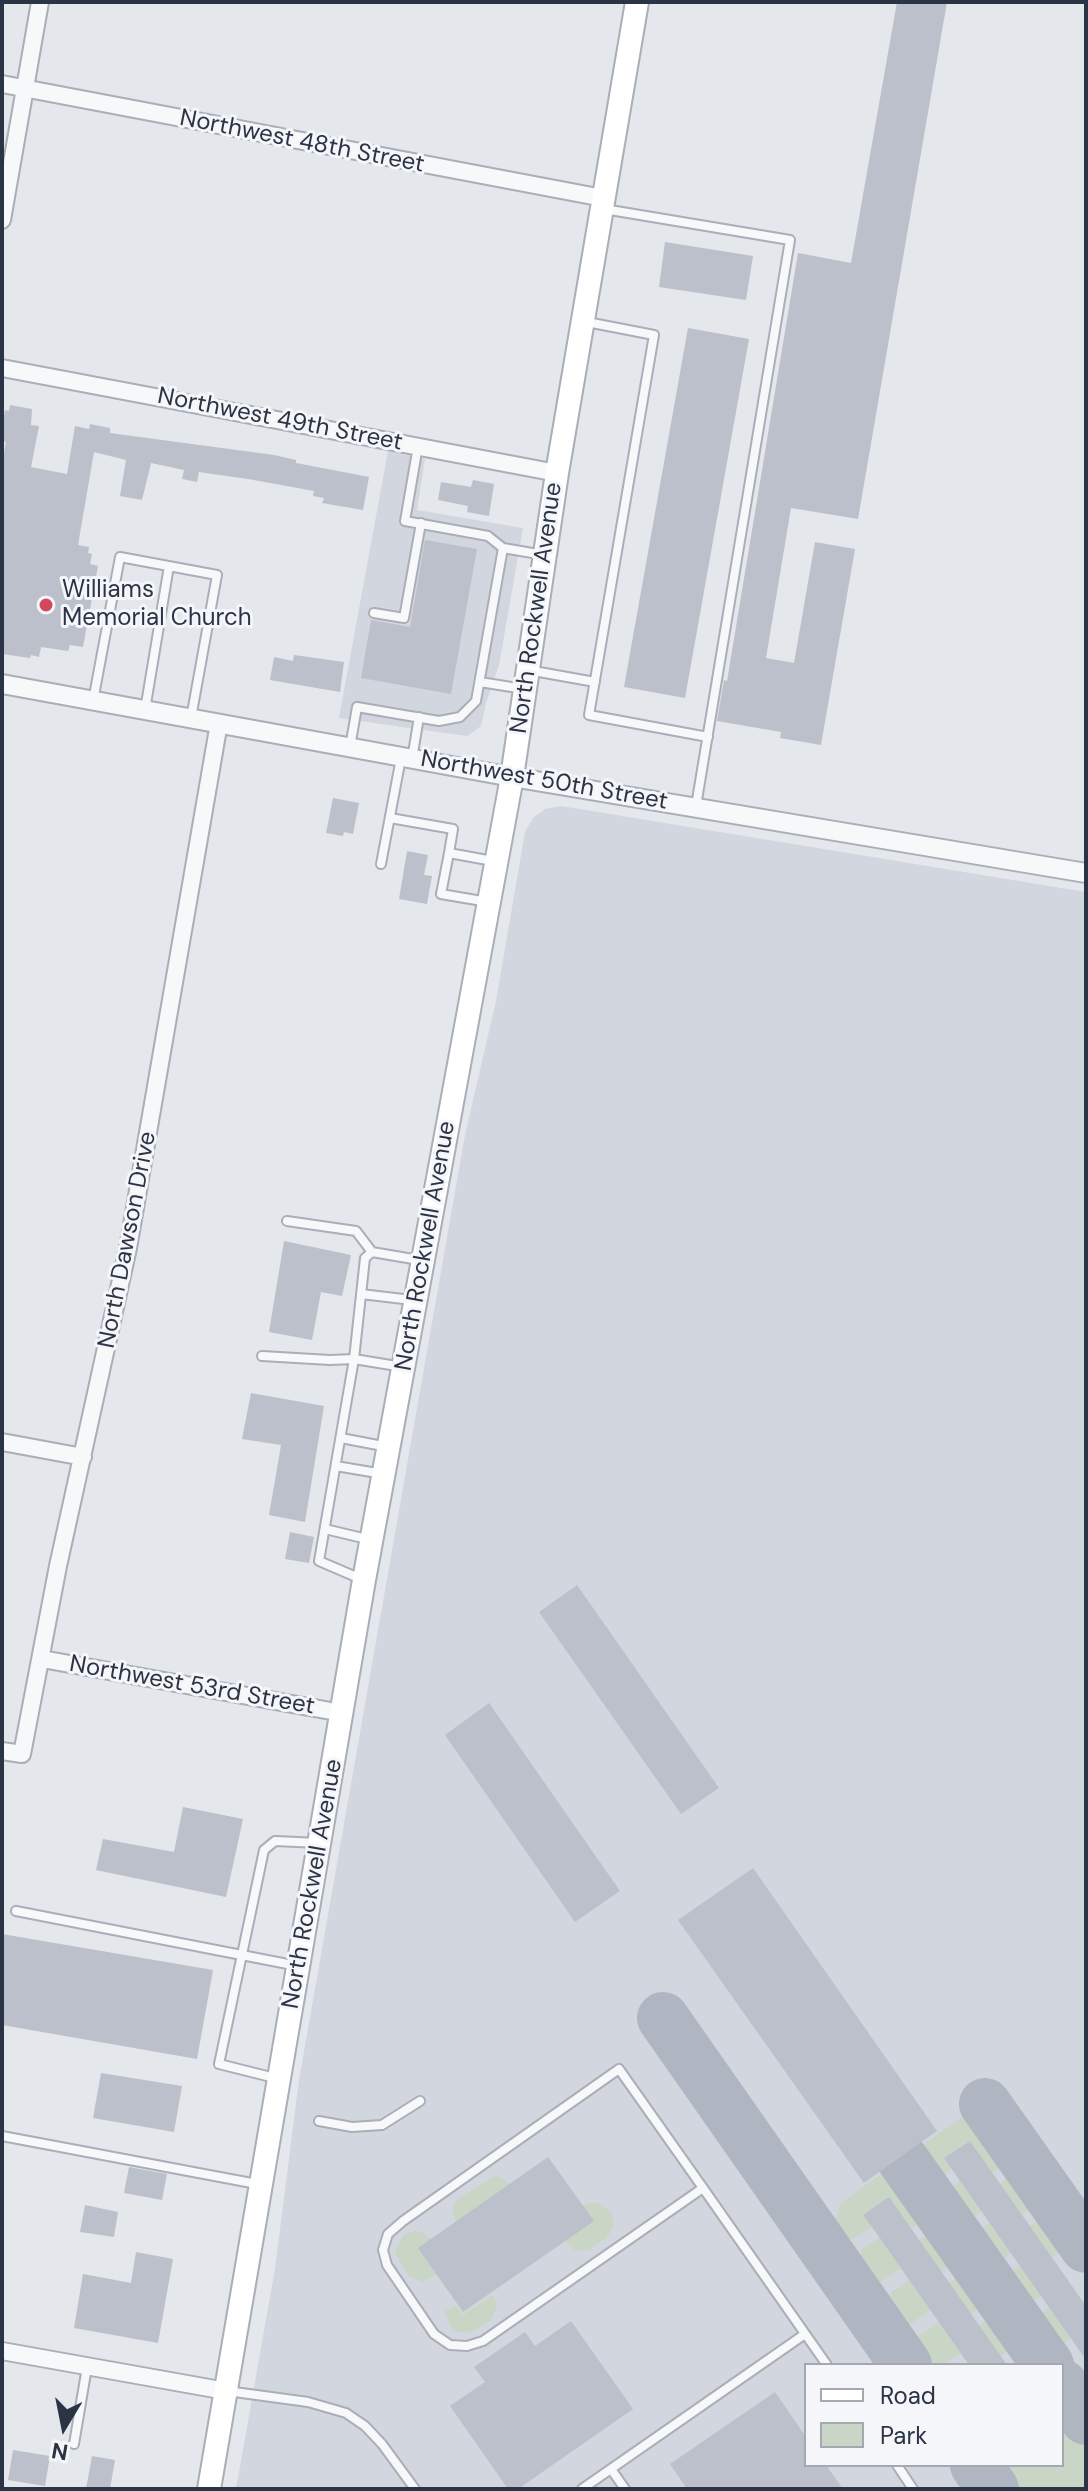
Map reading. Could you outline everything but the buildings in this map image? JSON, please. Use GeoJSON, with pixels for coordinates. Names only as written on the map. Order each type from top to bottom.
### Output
{"type":"FeatureCollection","features":[{"type":"Feature","properties":{"kind":"main road","name":"North Rockwell Avenue"},"geometry":{"type":"LineString","coordinates":[[209,2489],[364,1580],[512,777],[557,473],[637,2]]}},
{"type":"Feature","properties":{"kind":"street"},"geometry":{"type":"LineString","coordinates":[[2,220],[40,2]]}},
{"type":"Feature","properties":{"kind":"street","name":"Northwest 48th Street"},"geometry":{"type":"LineString","coordinates":[[2,84],[602,203]]}},
{"type":"Feature","properties":{"kind":"street","name":"Northwest 49th Street"},"geometry":{"type":"LineString","coordinates":[[2,368],[557,473]]}},
{"type":"Feature","properties":{"kind":"street","name":"Northwest 50th Street"},"geometry":{"type":"LineString","coordinates":[[2,684],[512,777],[1086,873]]}},
{"type":"Feature","properties":{"kind":"street","name":"North Dawson Drive"},"geometry":{"type":"LineString","coordinates":[[2,1751],[22,1754],[52,1592],[128,1248],[219,723]]}},
{"type":"Feature","properties":{"kind":"street"},"geometry":{"type":"LineString","coordinates":[[2,1442],[83,1457]]}},
{"type":"Feature","properties":{"kind":"street","name":"Northwest 53rd Street"},"geometry":{"type":"LineString","coordinates":[[42,1659],[342,1713]]}},
{"type":"Feature","properties":{"kind":"street"},"geometry":{"type":"LineString","coordinates":[[2,2351],[226,2391]]}},
{"type":"Feature","properties":{"kind":"lane"},"geometry":{"type":"LineString","coordinates":[[602,203],[790,240],[696,807]]}},
{"type":"Feature","properties":{"kind":"lane"},"geometry":{"type":"LineString","coordinates":[[583,321],[654,335],[589,715],[708,737]]}},
{"type":"Feature","properties":{"kind":"lane"},"geometry":{"type":"LineString","coordinates":[[418,446],[405,521],[488,536],[503,548],[545,555]]}},
{"type":"Feature","properties":{"kind":"lane"},"geometry":{"type":"LineString","coordinates":[[374,613],[404,618],[421,523]]}},
{"type":"Feature","properties":{"kind":"lane"},"geometry":{"type":"LineString","coordinates":[[349,747],[357,707],[439,721],[460,717],[476,701],[503,548]]}},
{"type":"Feature","properties":{"kind":"lane"},"geometry":{"type":"LineString","coordinates":[[92,702],[120,557],[217,575],[191,719]]}},
{"type":"Feature","properties":{"kind":"lane"},"geometry":{"type":"LineString","coordinates":[[144,711],[169,566]]}},
{"type":"Feature","properties":{"kind":"lane"},"geometry":{"type":"LineString","coordinates":[[480,682],[595,682]]}},
{"type":"Feature","properties":{"kind":"lane"},"geometry":{"type":"LineString","coordinates":[[381,864],[390,818],[419,717]]}},
{"type":"Feature","properties":{"kind":"lane"},"geometry":{"type":"LineString","coordinates":[[390,818],[453,829],[441,894],[489,903]]}},
{"type":"Feature","properties":{"kind":"lane"},"geometry":{"type":"LineString","coordinates":[[449,853],[497,862]]}},
{"type":"Feature","properties":{"kind":"lane"},"geometry":{"type":"LineString","coordinates":[[287,1221],[356,1231],[372,1252],[424,1261]]}},
{"type":"Feature","properties":{"kind":"lane"},"geometry":{"type":"LineString","coordinates":[[364,1580],[319,1561],[354,1359],[365,1258],[372,1252]]}},
{"type":"Feature","properties":{"kind":"lane"},"geometry":{"type":"LineString","coordinates":[[361,1294],[416,1301]]}},
{"type":"Feature","properties":{"kind":"lane"},"geometry":{"type":"LineString","coordinates":[[262,1356],[354,1359],[404,1367]]}},
{"type":"Feature","properties":{"kind":"lane"},"geometry":{"type":"LineString","coordinates":[[341,1438],[389,1447]]}},
{"type":"Feature","properties":{"kind":"lane"},"geometry":{"type":"LineString","coordinates":[[336,1466],[384,1475]]}},
{"type":"Feature","properties":{"kind":"lane"},"geometry":{"type":"LineString","coordinates":[[325,1529],[372,1540]]}},
{"type":"Feature","properties":{"kind":"lane"},"geometry":{"type":"LineString","coordinates":[[280,2079],[219,2064],[264,1850],[275,1841],[320,1844]]}},
{"type":"Feature","properties":{"kind":"lane"},"geometry":{"type":"LineString","coordinates":[[16,1911],[299,1966]]}},
{"type":"Feature","properties":{"kind":"lane"},"geometry":{"type":"LineString","coordinates":[[703,2188],[483,2341],[467,2346],[450,2345],[434,2334],[387,2265],[383,2250],[388,2234],[403,2221],[619,2069],[703,2188],[826,2363]]}},
{"type":"Feature","properties":{"kind":"lane"},"geometry":{"type":"LineString","coordinates":[[319,2121],[352,2127],[382,2125],[420,2101]]}},
{"type":"Feature","properties":{"kind":"lane"},"geometry":{"type":"LineString","coordinates":[[2,2136],[262,2185]]}},
{"type":"Feature","properties":{"kind":"lane"},"geometry":{"type":"LineString","coordinates":[[582,2489],[805,2334]]}},
{"type":"Feature","properties":{"kind":"lane"},"geometry":{"type":"LineString","coordinates":[[74,2444],[87,2367]]}},
{"type":"Feature","properties":{"kind":"lane"},"geometry":{"type":"LineString","coordinates":[[226,2391],[308,2402],[346,2413],[365,2426],[382,2444],[415,2489]]}},
{"type":"Feature","properties":{"kind":"lane"},"geometry":{"type":"LineString","coordinates":[[898,2467],[913,2489]]}},
{"type":"Feature","properties":{"kind":"lane"},"geometry":{"type":"LineString","coordinates":[[611,2469],[625,2489]]}},
{"type":"Feature","properties":{"kind":"shaded area"},"geometry":{"type":"Polygon","coordinates":[[[388,451],[425,459],[417,510],[523,528],[499,665],[481,726],[467,736],[339,718],[388,451]]]}},
{"type":"Feature","properties":{"kind":"shaded area"},"geometry":{"type":"Polygon","coordinates":[[[561,806],[1086,892],[1086,2489],[236,2489],[275,2269],[299,2080],[465,1135],[496,1001],[525,832],[533,818],[545,809],[561,806]]]}},
{"type":"Feature","properties":{"kind":"green space"},"geometry":{"type":"Polygon","coordinates":[[[961,2118],[983,2119],[1006,2153],[1004,2164],[992,2173],[969,2141],[945,2158],[952,2169],[941,2177],[927,2173],[912,2152],[961,2118]]]}},
{"type":"Feature","properties":{"kind":"green space"},"geometry":{"type":"Polygon","coordinates":[[[894,2164],[926,2210],[923,2221],[911,2229],[864,2216],[872,2227],[851,2240],[845,2238],[835,2225],[840,2204],[894,2164]]]}},
{"type":"Feature","properties":{"kind":"green space"},"geometry":{"type":"Polygon","coordinates":[[[496,2175],[510,2184],[456,2222],[452,2212],[455,2201],[496,2175]]]}},
{"type":"Feature","properties":{"kind":"green space"},"geometry":{"type":"Polygon","coordinates":[[[1010,2176],[1024,2178],[1036,2195],[1034,2206],[1022,2215],[1000,2184],[1010,2176]]]}},
{"type":"Feature","properties":{"kind":"green space"},"geometry":{"type":"Polygon","coordinates":[[[960,2181],[982,2211],[970,2219],[959,2218],[947,2201],[948,2189],[960,2181]]]}},
{"type":"Feature","properties":{"kind":"green space"},"geometry":{"type":"Polygon","coordinates":[[[599,2203],[612,2213],[613,2228],[606,2238],[589,2250],[575,2251],[565,2241],[582,2205],[599,2203]]]}},
{"type":"Feature","properties":{"kind":"green space"},"geometry":{"type":"Polygon","coordinates":[[[1044,2218],[1056,2224],[1066,2239],[1065,2248],[1052,2258],[1029,2226],[1044,2218]]]}},
{"type":"Feature","properties":{"kind":"green space"},"geometry":{"type":"Polygon","coordinates":[[[990,2223],[1011,2253],[1000,2262],[988,2260],[977,2242],[979,2230],[990,2223]]]}},
{"type":"Feature","properties":{"kind":"green space"},"geometry":{"type":"Polygon","coordinates":[[[415,2231],[431,2239],[437,2274],[422,2282],[409,2276],[396,2255],[404,2235],[415,2231]]]}},
{"type":"Feature","properties":{"kind":"green space"},"geometry":{"type":"Polygon","coordinates":[[[931,2232],[943,2235],[955,2252],[953,2264],[941,2271],[919,2240],[931,2232]]]}},
{"type":"Feature","properties":{"kind":"green space"},"geometry":{"type":"Polygon","coordinates":[[[879,2238],[901,2268],[881,2282],[874,2280],[859,2258],[862,2249],[879,2238]]]}},
{"type":"Feature","properties":{"kind":"green space"},"geometry":{"type":"Polygon","coordinates":[[[1020,2266],[1041,2296],[1029,2304],[1018,2302],[1006,2285],[1008,2273],[1020,2266]]]}},
{"type":"Feature","properties":{"kind":"green space"},"geometry":{"type":"Polygon","coordinates":[[[961,2275],[973,2277],[984,2294],[983,2306],[971,2314],[949,2283],[961,2275]]]}},
{"type":"Feature","properties":{"kind":"green space"},"geometry":{"type":"Polygon","coordinates":[[[909,2280],[931,2310],[910,2324],[903,2321],[889,2299],[892,2292],[909,2280]]]}},
{"type":"Feature","properties":{"kind":"green space"},"geometry":{"type":"Polygon","coordinates":[[[493,2295],[497,2307],[491,2320],[470,2333],[455,2331],[450,2326],[445,2311],[455,2305],[463,2315],[493,2295]]]}},
{"type":"Feature","properties":{"kind":"green space"},"geometry":{"type":"Polygon","coordinates":[[[1049,2308],[1071,2338],[1060,2346],[1047,2345],[1036,2328],[1038,2316],[1049,2308]]]}},
{"type":"Feature","properties":{"kind":"green space"},"geometry":{"type":"Polygon","coordinates":[[[990,2317],[1003,2320],[1015,2337],[1012,2348],[1000,2356],[979,2325],[990,2317]]]}},
{"type":"Feature","properties":{"kind":"green space"},"geometry":{"type":"Polygon","coordinates":[[[939,2322],[960,2353],[946,2363],[932,2363],[918,2343],[919,2336],[939,2322]]]}},
{"type":"Feature","properties":{"kind":"green space"},"geometry":{"type":"Polygon","coordinates":[[[1064,2407],[1086,2438],[1086,2489],[1020,2489],[1005,2467],[1064,2467],[1064,2407]]]}},
{"type":"Feature","properties":{"kind":"taxiway"},"geometry":{"type":"LineString","coordinates":[[663,2018],[905,2363]]}},
{"type":"Feature","properties":{"kind":"taxiway"},"geometry":{"type":"LineString","coordinates":[[985,2104],[1086,2247]]}},
{"type":"Feature","properties":{"kind":"taxiway"},"geometry":{"type":"LineString","coordinates":[[903,2160],[1047,2363]]}},
{"type":"Feature","properties":{"kind":"taxiway"},"geometry":{"type":"LineString","coordinates":[[1064,2388],[1086,2419]]}},
{"type":"Feature","properties":{"kind":"taxiway"},"geometry":{"type":"LineString","coordinates":[[977,2467],[993,2489]]}},
{"type":"Feature","properties":{"kind":"place","name":"Williams Memorial Church"},"geometry":{"type":"Point","coordinates":[46,605]}}]}
